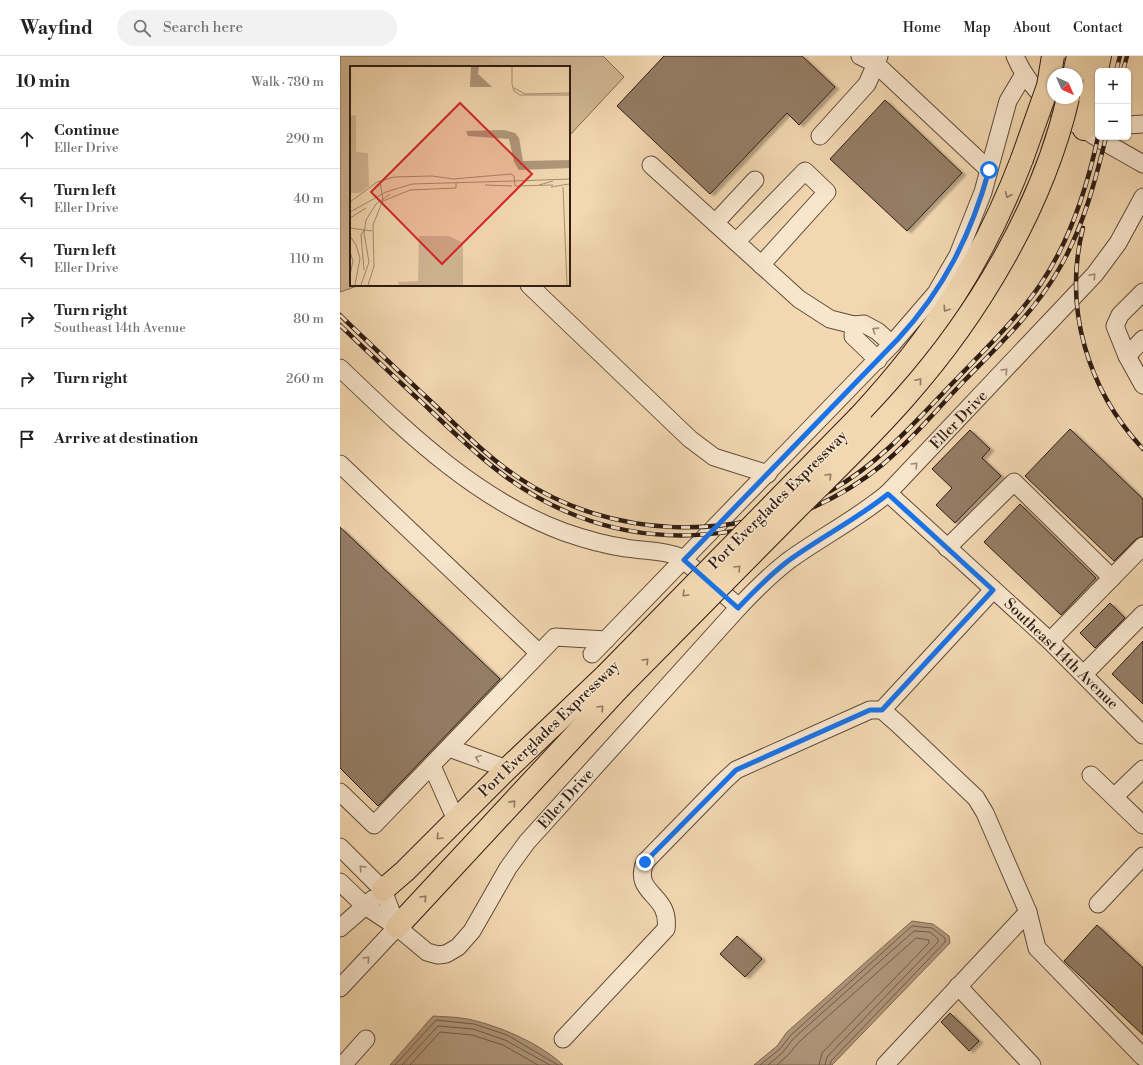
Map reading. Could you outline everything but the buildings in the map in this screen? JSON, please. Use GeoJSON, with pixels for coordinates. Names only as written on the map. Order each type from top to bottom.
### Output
{"type":"FeatureCollection","features":[{"type":"Feature","properties":{"kind":"highway"},"geometry":{"type":"LineString","coordinates":[[1022,159],[1042,56]]}},
{"type":"Feature","properties":{"kind":"highway","name":"Port Everglades Expressway"},"geometry":{"type":"LineString","coordinates":[[397,927],[612,682],[854,422],[906,363],[945,310],[971,270],[1008,196],[1048,86],[1053,56]]}},
{"type":"Feature","properties":{"kind":"highway"},"geometry":{"type":"LineString","coordinates":[[1091,128],[1100,56]]}},
{"type":"Feature","properties":{"kind":"highway","name":"Port Everglades Expressway"},"geometry":{"type":"LineString","coordinates":[[383,890],[405,871],[507,769],[612,682],[871,434],[932,366],[981,297],[1015,236],[1039,185],[1055,142],[1066,104]]}},
{"type":"Feature","properties":{"kind":"street"},"geometry":{"type":"LineString","coordinates":[[860,56],[878,60],[989,170]]}},
{"type":"Feature","properties":{"kind":"street"},"geometry":{"type":"LineString","coordinates":[[1016,56],[1024,74],[1051,105],[1091,128],[1143,164]]}},
{"type":"Feature","properties":{"kind":"street"},"geometry":{"type":"LineString","coordinates":[[820,136],[866,84],[878,60]]}},
{"type":"Feature","properties":{"kind":"street"},"geometry":{"type":"LineString","coordinates":[[592,654],[878,360],[923,310],[947,276],[976,213],[1004,111],[1010,97],[1024,74]]}},
{"type":"Feature","properties":{"kind":"street"},"geometry":{"type":"LineString","coordinates":[[1131,125],[1143,124]]}},
{"type":"Feature","properties":{"kind":"street"},"geometry":{"type":"LineString","coordinates":[[651,165],[799,299],[830,320],[854,325],[864,324],[877,331],[892,344]]}},
{"type":"Feature","properties":{"kind":"street"},"geometry":{"type":"LineString","coordinates":[[736,242],[805,171],[827,192],[761,265]]}},
{"type":"Feature","properties":{"kind":"street"},"geometry":{"type":"LineString","coordinates":[[714,223],[755,180]]}},
{"type":"Feature","properties":{"kind":"street","name":"Eller Drive"},"geometry":{"type":"LineString","coordinates":[[340,882],[365,906],[397,927],[419,946],[432,954],[446,954],[458,947],[479,920],[508,868],[527,842],[738,608],[764,581],[788,561],[858,517],[888,494],[1095,274],[1118,243],[1143,197]]}},
{"type":"Feature","properties":{"kind":"street"},"geometry":{"type":"LineString","coordinates":[[530,286],[690,439],[714,457],[768,474]]}},
{"type":"Feature","properties":{"kind":"street"},"geometry":{"type":"LineString","coordinates":[[1143,292],[1120,315],[1115,326],[1127,356],[1143,385]]}},
{"type":"Feature","properties":{"kind":"street"},"geometry":{"type":"LineString","coordinates":[[854,325],[853,336],[878,360]]}},
{"type":"Feature","properties":{"kind":"street"},"geometry":{"type":"LineString","coordinates":[[1127,356],[1143,339]]}},
{"type":"Feature","properties":{"kind":"street"},"geometry":{"type":"LineString","coordinates":[[340,368],[432,453],[469,481],[515,509],[545,525],[582,538],[623,548],[668,553],[684,560],[738,608]]}},
{"type":"Feature","properties":{"kind":"street"},"geometry":{"type":"LineString","coordinates":[[340,464],[539,653]]}},
{"type":"Feature","properties":{"kind":"street"},"geometry":{"type":"LineString","coordinates":[[947,548],[1014,482],[1112,578]]}},
{"type":"Feature","properties":{"kind":"street","name":"Southeast 14th Avenue"},"geometry":{"type":"LineString","coordinates":[[888,494],[1050,641],[1143,735]]}},
{"type":"Feature","properties":{"kind":"street"},"geometry":{"type":"LineString","coordinates":[[1050,641],[1143,546]]}},
{"type":"Feature","properties":{"kind":"street"},"geometry":{"type":"LineString","coordinates":[[882,710],[993,590]]}},
{"type":"Feature","properties":{"kind":"street"},"geometry":{"type":"LineString","coordinates":[[1084,674],[1143,614]]}},
{"type":"Feature","properties":{"kind":"street"},"geometry":{"type":"LineString","coordinates":[[340,792],[374,825],[555,637],[606,640]]}},
{"type":"Feature","properties":{"kind":"street"},"geometry":{"type":"LineString","coordinates":[[563,1039],[666,928],[667,918],[663,906],[648,890],[643,881],[641,871],[645,862],[676,829],[736,770],[870,710],[882,710],[976,798],[985,814],[1028,912],[1037,948],[1141,1051]]}},
{"type":"Feature","properties":{"kind":"street"},"geometry":{"type":"LineString","coordinates":[[449,748],[507,769]]}},
{"type":"Feature","properties":{"kind":"street"},"geometry":{"type":"LineString","coordinates":[[432,766],[456,820]]}},
{"type":"Feature","properties":{"kind":"street"},"geometry":{"type":"LineString","coordinates":[[1114,797],[1143,769]]}},
{"type":"Feature","properties":{"kind":"street"},"geometry":{"type":"LineString","coordinates":[[1091,775],[1143,825]]}},
{"type":"Feature","properties":{"kind":"street"},"geometry":{"type":"LineString","coordinates":[[340,847],[383,890],[340,928]]}},
{"type":"Feature","properties":{"kind":"street"},"geometry":{"type":"LineString","coordinates":[[1098,904],[1143,856]]}},
{"type":"Feature","properties":{"kind":"street","name":"Eller Drive"},"geometry":{"type":"LineString","coordinates":[[383,890],[397,927]]}},
{"type":"Feature","properties":{"kind":"street"},"geometry":{"type":"LineString","coordinates":[[892,1062],[958,986],[1028,912]]}},
{"type":"Feature","properties":{"kind":"street"},"geometry":{"type":"LineString","coordinates":[[340,988],[397,927]]}},
{"type":"Feature","properties":{"kind":"street"},"geometry":{"type":"LineString","coordinates":[[958,986],[1032,1065]]}},
{"type":"Feature","properties":{"kind":"street"},"geometry":{"type":"LineString","coordinates":[[343,1065],[366,1039]]}},
{"type":"Feature","properties":{"kind":"shaded area"},"geometry":{"type":"Polygon","coordinates":[[[340,56],[603,56],[624,77],[570,135],[570,66],[350,66],[350,286],[357,286],[340,292],[340,56]]]}},
{"type":"Feature","properties":{"kind":"water"},"geometry":{"type":"Polygon","coordinates":[[[912,921],[933,924],[949,936],[950,943],[832,1065],[754,1065],[777,1046],[787,1032],[912,921]]]}},
{"type":"Feature","properties":{"kind":"water"},"geometry":{"type":"Polygon","coordinates":[[[433,1016],[466,1019],[498,1028],[534,1044],[563,1065],[390,1065],[433,1016]]]}},
{"type":"Feature","properties":{"kind":"railway"},"geometry":{"type":"LineString","coordinates":[[1117,68],[1120,56]]}},
{"type":"Feature","properties":{"kind":"railway"},"geometry":{"type":"LineString","coordinates":[[1124,68],[1127,56]]}},
{"type":"Feature","properties":{"kind":"railway"},"geometry":{"type":"LineString","coordinates":[[340,315],[466,435],[487,453],[519,478],[555,498],[593,513],[633,523],[674,527],[715,526],[755,519],[795,507],[832,490],[863,469],[892,445],[1006,327],[1040,285],[1051,268],[1069,232],[1083,195],[1097,140]]}},
{"type":"Feature","properties":{"kind":"railway"},"geometry":{"type":"LineString","coordinates":[[340,325],[465,443],[517,484],[555,507],[577,516],[615,528],[655,534],[696,535],[736,531],[775,521],[813,507],[849,488],[882,465],[914,435],[1003,341],[1039,299],[1059,269],[1082,221],[1093,188],[1105,140]]}},
{"type":"Feature","properties":{"kind":"railway"},"geometry":{"type":"LineString","coordinates":[[1083,228],[1078,258],[1076,287],[1078,317],[1084,346],[1094,374],[1107,400],[1124,426],[1143,449]]}},
{"type":"Feature","properties":{"kind":"route"},"geometry":{"type":"LineString","coordinates":[[645,862],[736,770],[870,710],[882,710],[993,590],[888,494],[858,517],[811,545],[788,561],[764,581],[738,608],[684,560],[898,339],[923,310],[947,276],[958,255],[976,213],[989,170]]}}]}
